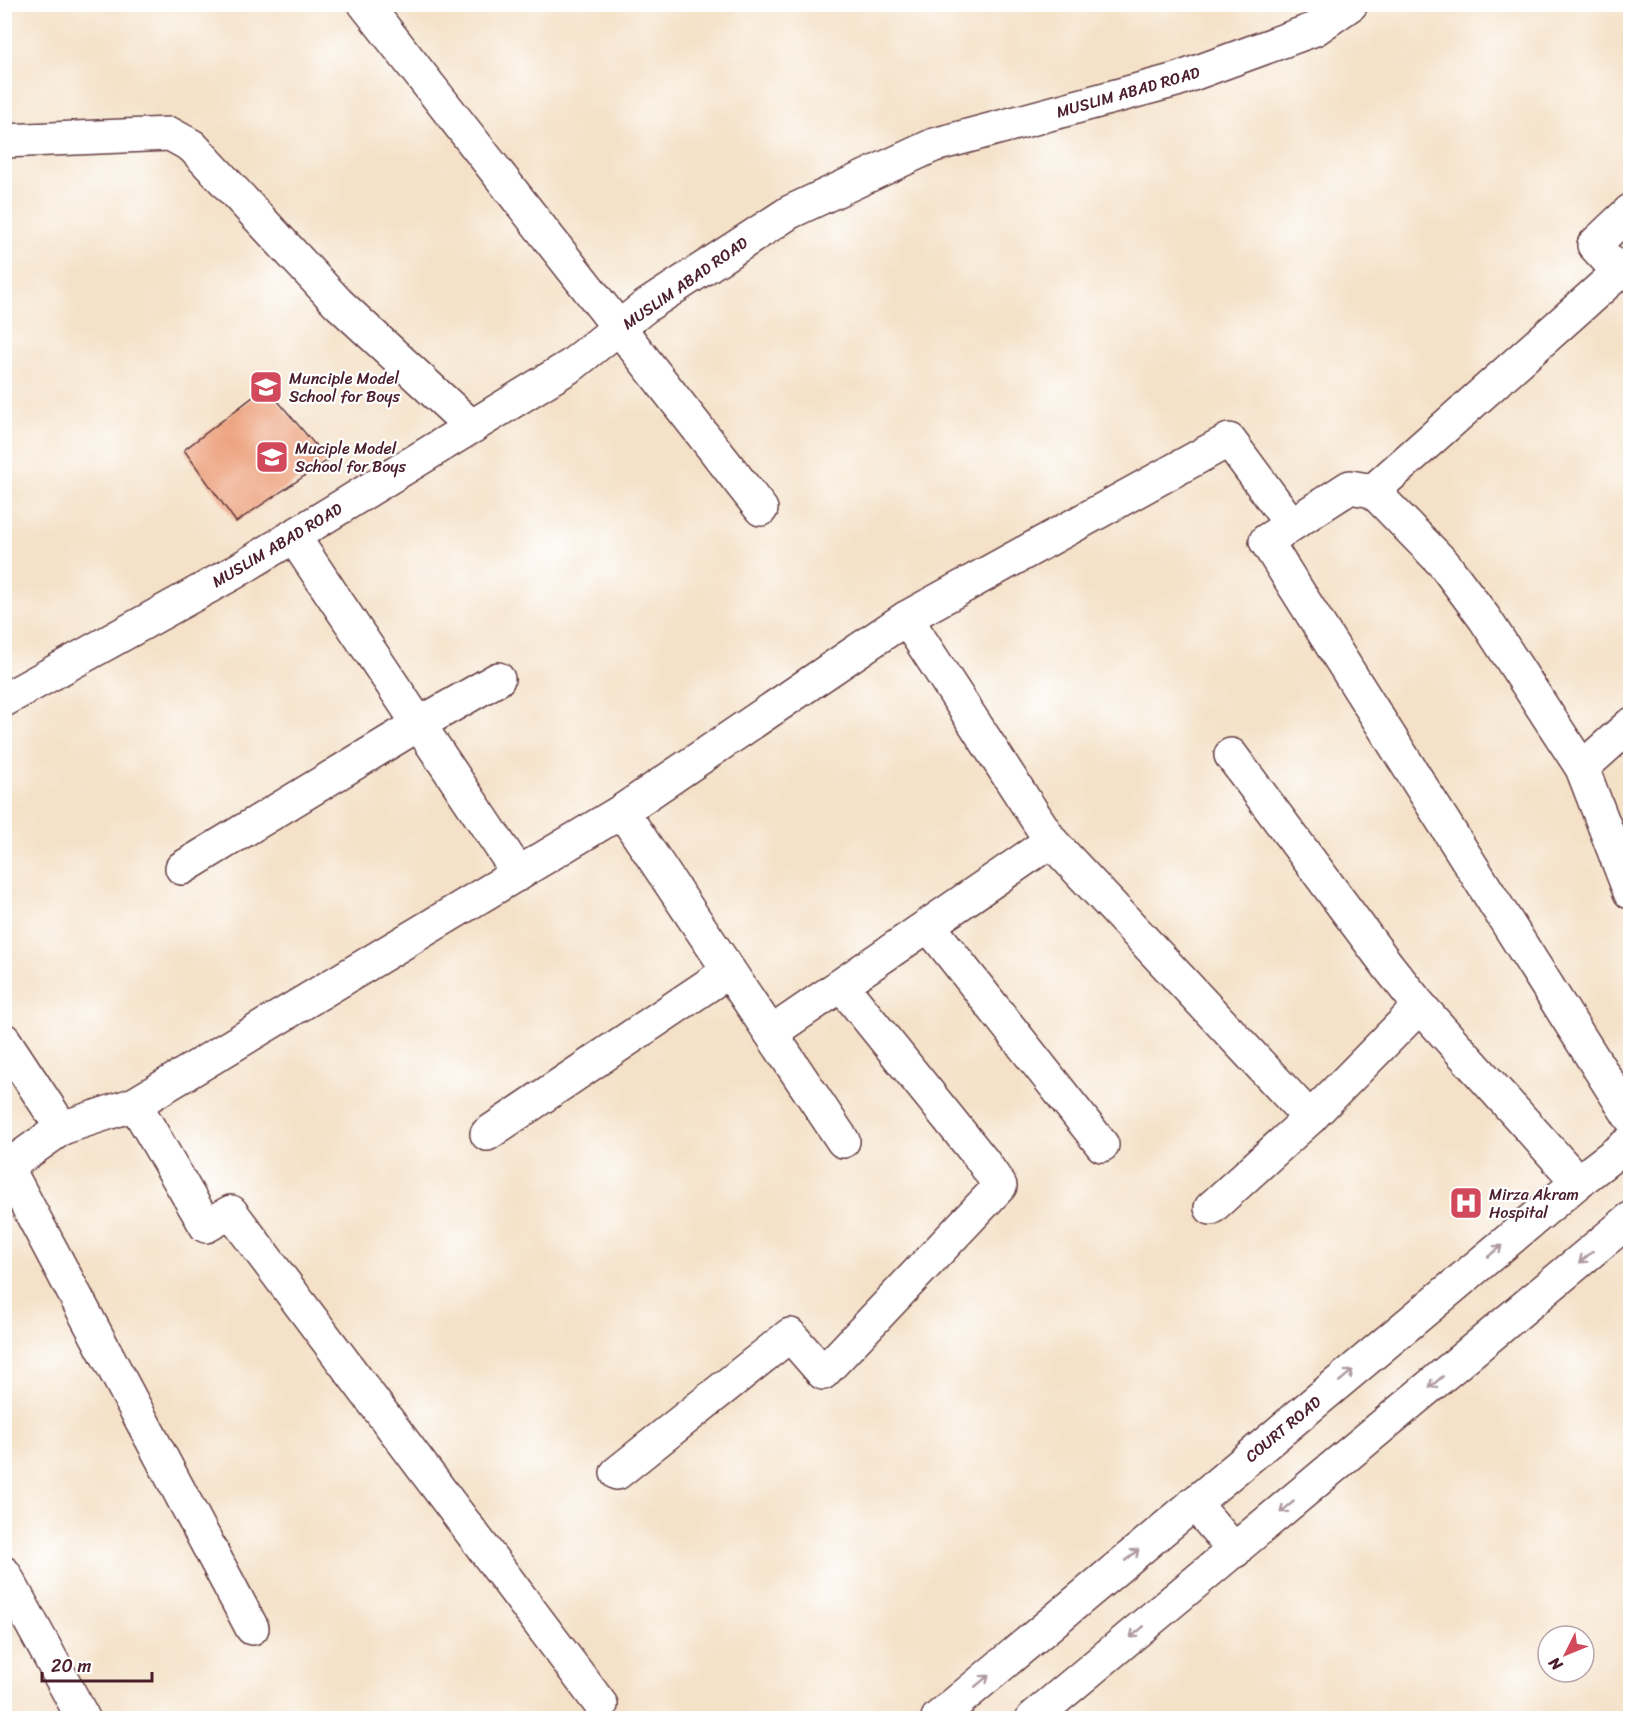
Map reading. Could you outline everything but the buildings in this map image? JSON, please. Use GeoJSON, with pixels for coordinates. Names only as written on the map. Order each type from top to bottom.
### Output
{"type":"FeatureCollection","features":[{"type":"Feature","properties":{"kind":"street"},"geometry":{"type":"LineString","coordinates":[[364,4],[761,509]]}},
{"type":"Feature","properties":{"kind":"street","name":"MUSLIM ABAD ROAD"},"geometry":{"type":"LineString","coordinates":[[4,700],[236,572],[572,365],[646,306],[790,212],[934,146],[1176,80],[1315,29],[1351,4]]}},
{"type":"Feature","properties":{"kind":"street"},"geometry":{"type":"LineString","coordinates":[[4,141],[170,134],[192,146],[338,303],[472,427]]}},
{"type":"Feature","properties":{"kind":"street"},"geometry":{"type":"LineString","coordinates":[[1372,491],[1619,272],[1594,245],[1630,211]]}},
{"type":"Feature","properties":{"kind":"street"},"geometry":{"type":"LineString","coordinates":[[252,1628],[6,1168],[62,1128],[135,1104],[519,874],[622,811],[906,618],[1229,440],[1291,524]]}},
{"type":"Feature","properties":{"kind":"street"},"geometry":{"type":"LineString","coordinates":[[1630,892],[1582,768],[1485,619],[1444,564],[1372,491],[1350,488],[1266,541],[1630,1117]]}},
{"type":"Feature","properties":{"kind":"street"},"geometry":{"type":"LineString","coordinates":[[293,536],[519,874]]}},
{"type":"Feature","properties":{"kind":"street"},"geometry":{"type":"LineString","coordinates":[[906,618],[1051,841],[1310,1118]]}},
{"type":"Feature","properties":{"kind":"street"},"geometry":{"type":"LineString","coordinates":[[182,868],[419,724],[498,679]]}},
{"type":"Feature","properties":{"kind":"street"},"geometry":{"type":"LineString","coordinates":[[1582,768],[1630,725]]}},
{"type":"Feature","properties":{"kind":"street"},"geometry":{"type":"LineString","coordinates":[[1231,755],[1420,1006],[1578,1182]]}},
{"type":"Feature","properties":{"kind":"street"},"geometry":{"type":"LineString","coordinates":[[622,811],[843,1141]]}},
{"type":"Feature","properties":{"kind":"street"},"geometry":{"type":"LineString","coordinates":[[771,1033],[1051,841]]}},
{"type":"Feature","properties":{"kind":"street"},"geometry":{"type":"LineString","coordinates":[[929,926],[1102,1145]]}},
{"type":"Feature","properties":{"kind":"street"},"geometry":{"type":"LineString","coordinates":[[487,1134],[729,971]]}},
{"type":"Feature","properties":{"kind":"street"},"geometry":{"type":"LineString","coordinates":[[617,1473],[790,1335],[823,1373],[1000,1186],[982,1160],[842,986]]}},
{"type":"Feature","properties":{"kind":"street"},"geometry":{"type":"LineString","coordinates":[[1211,1208],[1310,1118],[1420,1006]]}},
{"type":"Feature","properties":{"kind":"street"},"geometry":{"type":"LineString","coordinates":[[4,1040],[62,1128]]}},
{"type":"Feature","properties":{"kind":"street"},"geometry":{"type":"LineString","coordinates":[[135,1104],[206,1226],[231,1212],[601,1705]]}},
{"type":"Feature","properties":{"kind":"street","name":"COURT ROAD"},"geometry":{"type":"LineString","coordinates":[[938,1719],[1578,1182],[1630,1142]]}},
{"type":"Feature","properties":{"kind":"street"},"geometry":{"type":"LineString","coordinates":[[1033,1719],[1630,1219]]}},
{"type":"Feature","properties":{"kind":"street"},"geometry":{"type":"LineString","coordinates":[[1194,1503],[1235,1551]]}},
{"type":"Feature","properties":{"kind":"street"},"geometry":{"type":"LineString","coordinates":[[4,1573],[83,1719]]}},
{"type":"Feature","properties":{"kind":"place","name":"Munciple Model School for Boys"},"geometry":{"type":"Point","coordinates":[266,387]}},
{"type":"Feature","properties":{"kind":"place","name":"Muciple Model School for Boys"},"geometry":{"type":"Point","coordinates":[272,457]}},
{"type":"Feature","properties":{"kind":"place","name":"Mirza Akram Hospital"},"geometry":{"type":"Point","coordinates":[1466,1203]}}]}
